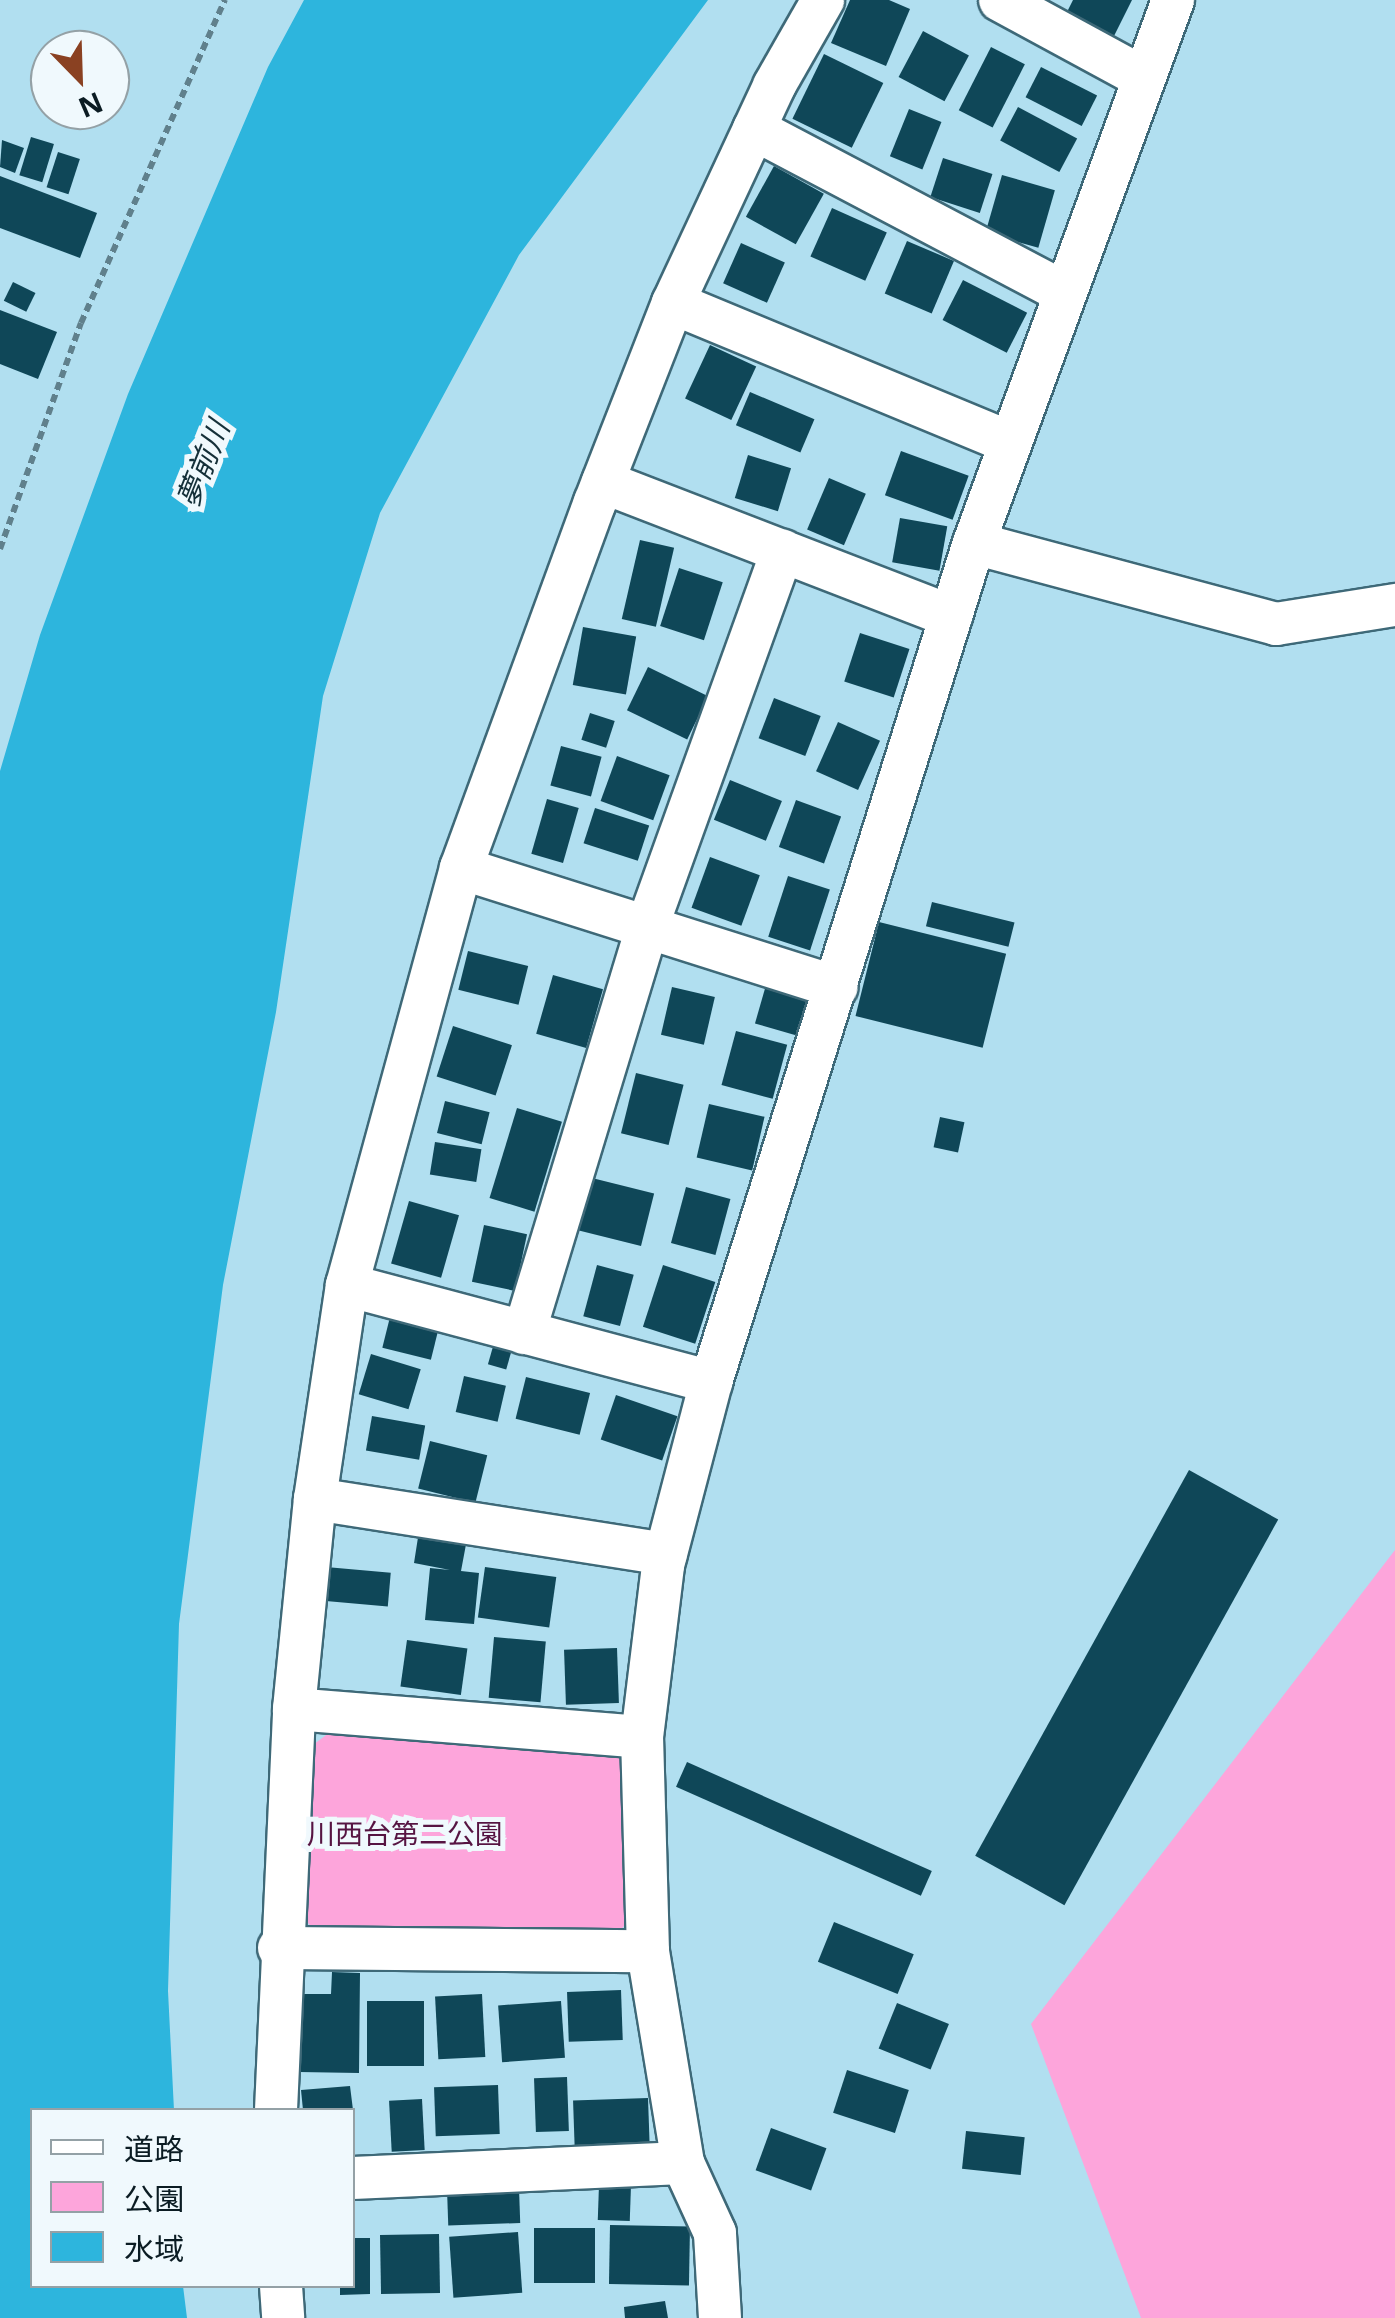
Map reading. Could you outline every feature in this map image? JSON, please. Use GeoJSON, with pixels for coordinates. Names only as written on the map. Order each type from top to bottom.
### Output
{"type":"FeatureCollection","features":[{"type":"Feature","properties":{"kind":"street"},"geometry":{"type":"LineString","coordinates":[[276,2108],[279,1948],[294,1709],[314,1499],[347,1286],[461,868],[603,482],[674,302],[754,129],[823,0]]}},
{"type":"Feature","properties":{"kind":"street"},"geometry":{"type":"LineString","coordinates":[[1000,0],[1140,76]]}},
{"type":"Feature","properties":{"kind":"street"},"geometry":{"type":"LineString","coordinates":[[720,2318],[715,2233],[683,2163],[648,1951],[642,1737],[666,1554],[711,1382],[974,543],[1140,76],[1173,0]]}},
{"type":"Feature","properties":{"kind":"street"},"geometry":{"type":"LineString","coordinates":[[754,129],[1063,292]]}},
{"type":"Feature","properties":{"kind":"street"},"geometry":{"type":"LineString","coordinates":[[674,302],[1008,442]]}},
{"type":"Feature","properties":{"kind":"street"},"geometry":{"type":"LineString","coordinates":[[603,482],[952,616]]}},
{"type":"Feature","properties":{"kind":"street"},"geometry":{"type":"LineString","coordinates":[[974,543],[1276,624],[1395,605]]}},
{"type":"Feature","properties":{"kind":"street"},"geometry":{"type":"LineString","coordinates":[[524,1333],[647,927],[782,551]]}},
{"type":"Feature","properties":{"kind":"street"},"geometry":{"type":"LineString","coordinates":[[461,868],[836,987]]}},
{"type":"Feature","properties":{"kind":"street"},"geometry":{"type":"LineString","coordinates":[[347,1286],[711,1382]]}},
{"type":"Feature","properties":{"kind":"street"},"geometry":{"type":"LineString","coordinates":[[314,1499],[666,1554]]}},
{"type":"Feature","properties":{"kind":"street"},"geometry":{"type":"LineString","coordinates":[[294,1709],[642,1737]]}},
{"type":"Feature","properties":{"kind":"street"},"geometry":{"type":"LineString","coordinates":[[279,1948],[648,1951]]}},
{"type":"Feature","properties":{"kind":"street"},"geometry":{"type":"LineString","coordinates":[[355,2178],[683,2163]]}},
{"type":"Feature","properties":{"kind":"street"},"geometry":{"type":"LineString","coordinates":[[281,2288],[284,2318]]}},
{"type":"Feature","properties":{"kind":"path"},"geometry":{"type":"LineString","coordinates":[[0,550],[80,324],[225,0]]}},
{"type":"Feature","properties":{"kind":"green space"},"geometry":{"type":"Polygon","coordinates":[[[1395,1550],[1395,2318],[1141,2318],[1031,2024],[1395,1550]]]}},
{"type":"Feature","properties":{"kind":"green space","name":"川西台第二公園"},"geometry":{"type":"Polygon","coordinates":[[[333,1730],[610,1749],[627,1766],[631,1918],[617,1934],[315,1931],[301,1915],[310,1747],[333,1730]]]}},
{"type":"Feature","properties":{"kind":"water","name":"夢前川"},"geometry":{"type":"Polygon","coordinates":[[[304,0],[708,0],[519,255],[380,513],[323,696],[276,1012],[223,1285],[179,1624],[168,1991],[174,2108],[30,2108],[30,2288],[183,2288],[187,2318],[0,2318],[0,771],[40,635],[128,394],[268,67],[304,0]]]}},
{"type":"Feature","properties":{"kind":"building"},"geometry":{"type":"Polygon","coordinates":[[[850,0],[889,0],[910,9],[886,66],[831,43],[850,0]]]}},
{"type":"Feature","properties":{"kind":"building"},"geometry":{"type":"Polygon","coordinates":[[[1073,0],[1132,0],[1110,44],[1063,20],[1073,0]]]}},
{"type":"Feature","properties":{"kind":"building"},"geometry":{"type":"Polygon","coordinates":[[[923,31],[969,55],[945,101],[899,77],[923,31]]]}},
{"type":"Feature","properties":{"kind":"building"},"geometry":{"type":"Polygon","coordinates":[[[991,47],[1025,64],[993,128],[959,110],[991,47]]]}},
{"type":"Feature","properties":{"kind":"building"},"geometry":{"type":"Polygon","coordinates":[[[824,54],[883,83],[852,148],[792,119],[824,54]]]}},
{"type":"Feature","properties":{"kind":"building"},"geometry":{"type":"Polygon","coordinates":[[[1041,67],[1097,96],[1082,126],[1026,97],[1041,67]]]}},
{"type":"Feature","properties":{"kind":"building"},"geometry":{"type":"Polygon","coordinates":[[[1018,107],[1077,138],[1059,172],[1000,141],[1018,107]]]}},
{"type":"Feature","properties":{"kind":"building"},"geometry":{"type":"Polygon","coordinates":[[[909,109],[941,122],[922,169],[890,156],[909,109]]]}},
{"type":"Feature","properties":{"kind":"building"},"geometry":{"type":"Polygon","coordinates":[[[31,137],[54,144],[42,182],[19,175],[31,137]]]}},
{"type":"Feature","properties":{"kind":"building"},"geometry":{"type":"Polygon","coordinates":[[[2,140],[24,148],[15,173],[0,167],[2,140]]]}},
{"type":"Feature","properties":{"kind":"building"},"geometry":{"type":"Polygon","coordinates":[[[58,152],[80,159],[68,194],[47,187],[58,152]]]}},
{"type":"Feature","properties":{"kind":"building"},"geometry":{"type":"Polygon","coordinates":[[[943,158],[992,174],[980,213],[930,197],[943,158]]]}},
{"type":"Feature","properties":{"kind":"building"},"geometry":{"type":"Polygon","coordinates":[[[774,166],[824,194],[796,244],[746,217],[774,166]]]}},
{"type":"Feature","properties":{"kind":"building"},"geometry":{"type":"Polygon","coordinates":[[[1002,175],[1055,190],[1038,248],[985,233],[1002,175]]]}},
{"type":"Feature","properties":{"kind":"building"},"geometry":{"type":"Polygon","coordinates":[[[0,176],[97,213],[80,258],[0,228],[0,176]]]}},
{"type":"Feature","properties":{"kind":"building"},"geometry":{"type":"Polygon","coordinates":[[[832,208],[887,232],[865,281],[810,256],[832,208]]]}},
{"type":"Feature","properties":{"kind":"building"},"geometry":{"type":"Polygon","coordinates":[[[907,241],[954,261],[932,313],[885,293],[907,241]]]}},
{"type":"Feature","properties":{"kind":"building"},"geometry":{"type":"Polygon","coordinates":[[[741,243],[785,263],[767,303],[723,283],[741,243]]]}},
{"type":"Feature","properties":{"kind":"building"},"geometry":{"type":"Polygon","coordinates":[[[963,280],[1027,313],[1007,353],[943,320],[963,280]]]}},
{"type":"Feature","properties":{"kind":"building"},"geometry":{"type":"Polygon","coordinates":[[[13,282],[35,293],[26,312],[4,301],[13,282]]]}},
{"type":"Feature","properties":{"kind":"building"},"geometry":{"type":"Polygon","coordinates":[[[0,310],[57,332],[38,379],[0,364],[0,310]]]}},
{"type":"Feature","properties":{"kind":"building"},"geometry":{"type":"Polygon","coordinates":[[[710,345],[756,367],[731,420],[685,398],[710,345]]]}},
{"type":"Feature","properties":{"kind":"building"},"geometry":{"type":"Polygon","coordinates":[[[750,392],[814,419],[800,452],[736,425],[750,392]]]}},
{"type":"Feature","properties":{"kind":"building"},"geometry":{"type":"Polygon","coordinates":[[[901,451],[969,476],[953,520],[885,495],[901,451]]]}},
{"type":"Feature","properties":{"kind":"building"},"geometry":{"type":"Polygon","coordinates":[[[748,455],[791,468],[778,511],[735,498],[748,455]]]}},
{"type":"Feature","properties":{"kind":"building"},"geometry":{"type":"Polygon","coordinates":[[[829,478],[866,494],[844,545],[807,530],[829,478]]]}},
{"type":"Feature","properties":{"kind":"building"},"geometry":{"type":"Polygon","coordinates":[[[900,518],[947,526],[939,571],[892,562],[900,518]]]}},
{"type":"Feature","properties":{"kind":"building"},"geometry":{"type":"Polygon","coordinates":[[[640,540],[674,548],[656,627],[622,619],[640,540]]]}},
{"type":"Feature","properties":{"kind":"building"},"geometry":{"type":"Polygon","coordinates":[[[679,568],[723,582],[704,640],[660,626],[679,568]]]}},
{"type":"Feature","properties":{"kind":"building"},"geometry":{"type":"Polygon","coordinates":[[[583,627],[636,636],[626,694],[573,685],[583,627]]]}},
{"type":"Feature","properties":{"kind":"building"},"geometry":{"type":"Polygon","coordinates":[[[860,633],[909,649],[894,698],[844,682],[860,633]]]}},
{"type":"Feature","properties":{"kind":"building"},"geometry":{"type":"Polygon","coordinates":[[[648,667],[708,696],[687,740],[627,710],[648,667]]]}},
{"type":"Feature","properties":{"kind":"building"},"geometry":{"type":"Polygon","coordinates":[[[774,698],[821,716],[805,756],[759,738],[774,698]]]}},
{"type":"Feature","properties":{"kind":"building"},"geometry":{"type":"Polygon","coordinates":[[[590,713],[615,721],[606,748],[581,740],[590,713]]]}},
{"type":"Feature","properties":{"kind":"building"},"geometry":{"type":"Polygon","coordinates":[[[838,722],[880,741],[858,790],[816,771],[838,722]]]}},
{"type":"Feature","properties":{"kind":"building"},"geometry":{"type":"Polygon","coordinates":[[[561,746],[602,757],[591,796],[550,786],[561,746]]]}},
{"type":"Feature","properties":{"kind":"building"},"geometry":{"type":"Polygon","coordinates":[[[617,756],[670,775],[653,820],[601,801],[617,756]]]}},
{"type":"Feature","properties":{"kind":"building"},"geometry":{"type":"Polygon","coordinates":[[[730,780],[782,801],[766,841],[714,820],[730,780]]]}},
{"type":"Feature","properties":{"kind":"building"},"geometry":{"type":"Polygon","coordinates":[[[547,799],[579,808],[563,863],[531,854],[547,799]]]}},
{"type":"Feature","properties":{"kind":"building"},"geometry":{"type":"Polygon","coordinates":[[[796,800],[841,816],[824,863],[779,847],[796,800]]]}},
{"type":"Feature","properties":{"kind":"building"},"geometry":{"type":"Polygon","coordinates":[[[595,808],[649,826],[638,861],[584,843],[595,808]]]}},
{"type":"Feature","properties":{"kind":"building"},"geometry":{"type":"Polygon","coordinates":[[[710,857],[760,875],[741,926],[692,908],[710,857]]]}},
{"type":"Feature","properties":{"kind":"building"},"geometry":{"type":"Polygon","coordinates":[[[788,876],[830,890],[810,950],[768,937],[788,876]]]}},
{"type":"Feature","properties":{"kind":"building"},"geometry":{"type":"Polygon","coordinates":[[[932,902],[1014,923],[1008,947],[926,926],[932,902]]]}},
{"type":"Feature","properties":{"kind":"building"},"geometry":{"type":"Polygon","coordinates":[[[879,922],[1006,954],[983,1048],[856,1016],[879,922]]]}},
{"type":"Feature","properties":{"kind":"building"},"geometry":{"type":"Polygon","coordinates":[[[468,951],[528,966],[518,1005],[458,990],[468,951]]]}},
{"type":"Feature","properties":{"kind":"building"},"geometry":{"type":"Polygon","coordinates":[[[553,975],[603,989],[586,1048],[536,1034],[553,975]]]}},
{"type":"Feature","properties":{"kind":"building"},"geometry":{"type":"Polygon","coordinates":[[[766,985],[810,998],[799,1036],[755,1023],[766,985]]]}},
{"type":"Feature","properties":{"kind":"building"},"geometry":{"type":"Polygon","coordinates":[[[672,987],[715,997],[704,1045],[661,1035],[672,987]]]}},
{"type":"Feature","properties":{"kind":"building"},"geometry":{"type":"Polygon","coordinates":[[[453,1026],[512,1045],[496,1096],[437,1076],[453,1026]]]}},
{"type":"Feature","properties":{"kind":"building"},"geometry":{"type":"Polygon","coordinates":[[[736,1031],[787,1045],[773,1099],[722,1085],[736,1031]]]}},
{"type":"Feature","properties":{"kind":"building"},"geometry":{"type":"Polygon","coordinates":[[[636,1073],[684,1085],[669,1145],[621,1133],[636,1073]]]}},
{"type":"Feature","properties":{"kind":"building"},"geometry":{"type":"Polygon","coordinates":[[[445,1101],[490,1112],[482,1144],[437,1133],[445,1101]]]}},
{"type":"Feature","properties":{"kind":"building"},"geometry":{"type":"Polygon","coordinates":[[[709,1104],[765,1117],[752,1170],[697,1158],[709,1104]]]}},
{"type":"Feature","properties":{"kind":"building"},"geometry":{"type":"Polygon","coordinates":[[[517,1108],[562,1122],[534,1212],[490,1198],[517,1108]]]}},
{"type":"Feature","properties":{"kind":"building"},"geometry":{"type":"Polygon","coordinates":[[[940,1117],[964,1122],[958,1153],[934,1147],[940,1117]]]}},
{"type":"Feature","properties":{"kind":"building"},"geometry":{"type":"Polygon","coordinates":[[[435,1142],[481,1149],[476,1182],[430,1175],[435,1142]]]}},
{"type":"Feature","properties":{"kind":"building"},"geometry":{"type":"Polygon","coordinates":[[[592,1178],[654,1193],[641,1246],[579,1230],[592,1178]]]}},
{"type":"Feature","properties":{"kind":"building"},"geometry":{"type":"Polygon","coordinates":[[[686,1187],[730,1199],[715,1255],[671,1243],[686,1187]]]}},
{"type":"Feature","properties":{"kind":"building"},"geometry":{"type":"Polygon","coordinates":[[[409,1201],[459,1215],[441,1278],[391,1263],[409,1201]]]}},
{"type":"Feature","properties":{"kind":"building"},"geometry":{"type":"Polygon","coordinates":[[[484,1225],[527,1234],[515,1291],[472,1282],[484,1225]]]}},
{"type":"Feature","properties":{"kind":"building"},"geometry":{"type":"Polygon","coordinates":[[[597,1265],[634,1275],[620,1326],[583,1316],[597,1265]]]}},
{"type":"Feature","properties":{"kind":"building"},"geometry":{"type":"Polygon","coordinates":[[[663,1265],[715,1282],[695,1344],[643,1327],[663,1265]]]}},
{"type":"Feature","properties":{"kind":"building"},"geometry":{"type":"Polygon","coordinates":[[[393,1305],[442,1317],[431,1360],[382,1348],[393,1305]]]}},
{"type":"Feature","properties":{"kind":"building"},"geometry":{"type":"Polygon","coordinates":[[[494,1343],[512,1348],[506,1369],[488,1364],[494,1343]]]}},
{"type":"Feature","properties":{"kind":"building"},"geometry":{"type":"Polygon","coordinates":[[[371,1354],[421,1369],[408,1409],[359,1394],[371,1354]]]}},
{"type":"Feature","properties":{"kind":"building"},"geometry":{"type":"Polygon","coordinates":[[[464,1376],[506,1386],[498,1422],[456,1412],[464,1376]]]}},
{"type":"Feature","properties":{"kind":"building"},"geometry":{"type":"Polygon","coordinates":[[[526,1377],[590,1393],[580,1435],[516,1419],[526,1377]]]}},
{"type":"Feature","properties":{"kind":"building"},"geometry":{"type":"Polygon","coordinates":[[[616,1395],[677,1416],[662,1461],[601,1439],[616,1395]]]}},
{"type":"Feature","properties":{"kind":"building"},"geometry":{"type":"Polygon","coordinates":[[[372,1416],[425,1425],[419,1460],[366,1450],[372,1416]]]}},
{"type":"Feature","properties":{"kind":"building"},"geometry":{"type":"Polygon","coordinates":[[[430,1441],[487,1455],[475,1503],[418,1489],[430,1441]]]}},
{"type":"Feature","properties":{"kind":"building"},"geometry":{"type":"Polygon","coordinates":[[[1189,1470],[1278,1519],[1064,1905],[975,1856],[1189,1470]]]}},
{"type":"Feature","properties":{"kind":"building"},"geometry":{"type":"Polygon","coordinates":[[[419,1531],[467,1539],[461,1571],[479,1573],[474,1624],[425,1620],[430,1568],[450,1570],[414,1563],[419,1531]]]}},
{"type":"Feature","properties":{"kind":"building"},"geometry":{"type":"Polygon","coordinates":[[[326,1567],[391,1573],[388,1607],[323,1601],[326,1567]]]}},
{"type":"Feature","properties":{"kind":"building"},"geometry":{"type":"Polygon","coordinates":[[[485,1567],[556,1577],[549,1628],[478,1618],[485,1567]]]}},
{"type":"Feature","properties":{"kind":"building"},"geometry":{"type":"Polygon","coordinates":[[[494,1637],[546,1642],[540,1702],[489,1698],[494,1637]]]}},
{"type":"Feature","properties":{"kind":"building"},"geometry":{"type":"Polygon","coordinates":[[[407,1640],[467,1648],[461,1695],[400,1687],[407,1640]]]}},
{"type":"Feature","properties":{"kind":"building"},"geometry":{"type":"Polygon","coordinates":[[[617,1648],[619,1703],[566,1705],[564,1650],[617,1648]]]}},
{"type":"Feature","properties":{"kind":"building"},"geometry":{"type":"Polygon","coordinates":[[[687,1762],[932,1871],[921,1896],[676,1787],[687,1762]]]}},
{"type":"Feature","properties":{"kind":"building"},"geometry":{"type":"Polygon","coordinates":[[[834,1922],[914,1954],[898,1994],[818,1962],[834,1922]]]}},
{"type":"Feature","properties":{"kind":"building"},"geometry":{"type":"Polygon","coordinates":[[[332,1972],[360,1973],[359,2073],[299,2072],[301,1994],[331,1994],[332,1972]]]}},
{"type":"Feature","properties":{"kind":"building"},"geometry":{"type":"Polygon","coordinates":[[[621,1990],[623,2040],[569,2042],[567,1992],[621,1990]]]}},
{"type":"Feature","properties":{"kind":"building"},"geometry":{"type":"Polygon","coordinates":[[[482,1994],[485,2057],[438,2059],[435,1996],[482,1994]]]}},
{"type":"Feature","properties":{"kind":"building"},"geometry":{"type":"Polygon","coordinates":[[[367,2001],[424,2001],[424,2066],[367,2066],[367,2001]]]}},
{"type":"Feature","properties":{"kind":"building"},"geometry":{"type":"Polygon","coordinates":[[[561,2001],[565,2058],[502,2062],[498,2005],[561,2001]]]}},
{"type":"Feature","properties":{"kind":"building"},"geometry":{"type":"Polygon","coordinates":[[[897,2003],[949,2024],[931,2069],[879,2048],[897,2003]]]}},
{"type":"Feature","properties":{"kind":"building"},"geometry":{"type":"Polygon","coordinates":[[[847,2070],[909,2090],[895,2133],[833,2113],[847,2070]]]}},
{"type":"Feature","properties":{"kind":"building"},"geometry":{"type":"Polygon","coordinates":[[[567,2077],[569,2131],[536,2132],[534,2078],[567,2077]]]}},
{"type":"Feature","properties":{"kind":"building"},"geometry":{"type":"Polygon","coordinates":[[[498,2085],[500,2134],[436,2136],[434,2087],[498,2085]]]}},
{"type":"Feature","properties":{"kind":"building"},"geometry":{"type":"Polygon","coordinates":[[[350,2086],[353,2108],[303,2108],[301,2090],[350,2086]]]}},
{"type":"Feature","properties":{"kind":"building"},"geometry":{"type":"Polygon","coordinates":[[[648,2098],[650,2154],[575,2157],[573,2101],[648,2098]]]}},
{"type":"Feature","properties":{"kind":"building"},"geometry":{"type":"Polygon","coordinates":[[[422,2099],[425,2150],[392,2152],[389,2101],[422,2099]]]}},
{"type":"Feature","properties":{"kind":"building"},"geometry":{"type":"Polygon","coordinates":[[[771,2128],[826,2148],[811,2190],[756,2170],[771,2128]]]}},
{"type":"Feature","properties":{"kind":"building"},"geometry":{"type":"Polygon","coordinates":[[[966,2131],[1025,2137],[1021,2175],[962,2169],[966,2131]]]}},
{"type":"Feature","properties":{"kind":"building"},"geometry":{"type":"Polygon","coordinates":[[[599,2185],[631,2186],[630,2221],[598,2220],[599,2185]]]}},
{"type":"Feature","properties":{"kind":"building"},"geometry":{"type":"Polygon","coordinates":[[[519,2188],[520,2223],[448,2225],[447,2191],[519,2188]]]}},
{"type":"Feature","properties":{"kind":"building"},"geometry":{"type":"Polygon","coordinates":[[[610,2225],[690,2226],[689,2285],[609,2284],[610,2225]]]}},
{"type":"Feature","properties":{"kind":"building"},"geometry":{"type":"Polygon","coordinates":[[[534,2228],[595,2228],[595,2283],[534,2283],[534,2228]]]}},
{"type":"Feature","properties":{"kind":"building"},"geometry":{"type":"Polygon","coordinates":[[[518,2232],[522,2293],[453,2298],[449,2237],[518,2232]]]}},
{"type":"Feature","properties":{"kind":"building"},"geometry":{"type":"Polygon","coordinates":[[[439,2234],[440,2293],[381,2294],[380,2235],[439,2234]]]}},
{"type":"Feature","properties":{"kind":"building"},"geometry":{"type":"Polygon","coordinates":[[[355,2238],[370,2238],[370,2294],[340,2295],[340,2288],[355,2288],[355,2238]]]}},
{"type":"Feature","properties":{"kind":"building"},"geometry":{"type":"Polygon","coordinates":[[[665,2301],[668,2318],[625,2318],[624,2307],[665,2301]]]}}]}
